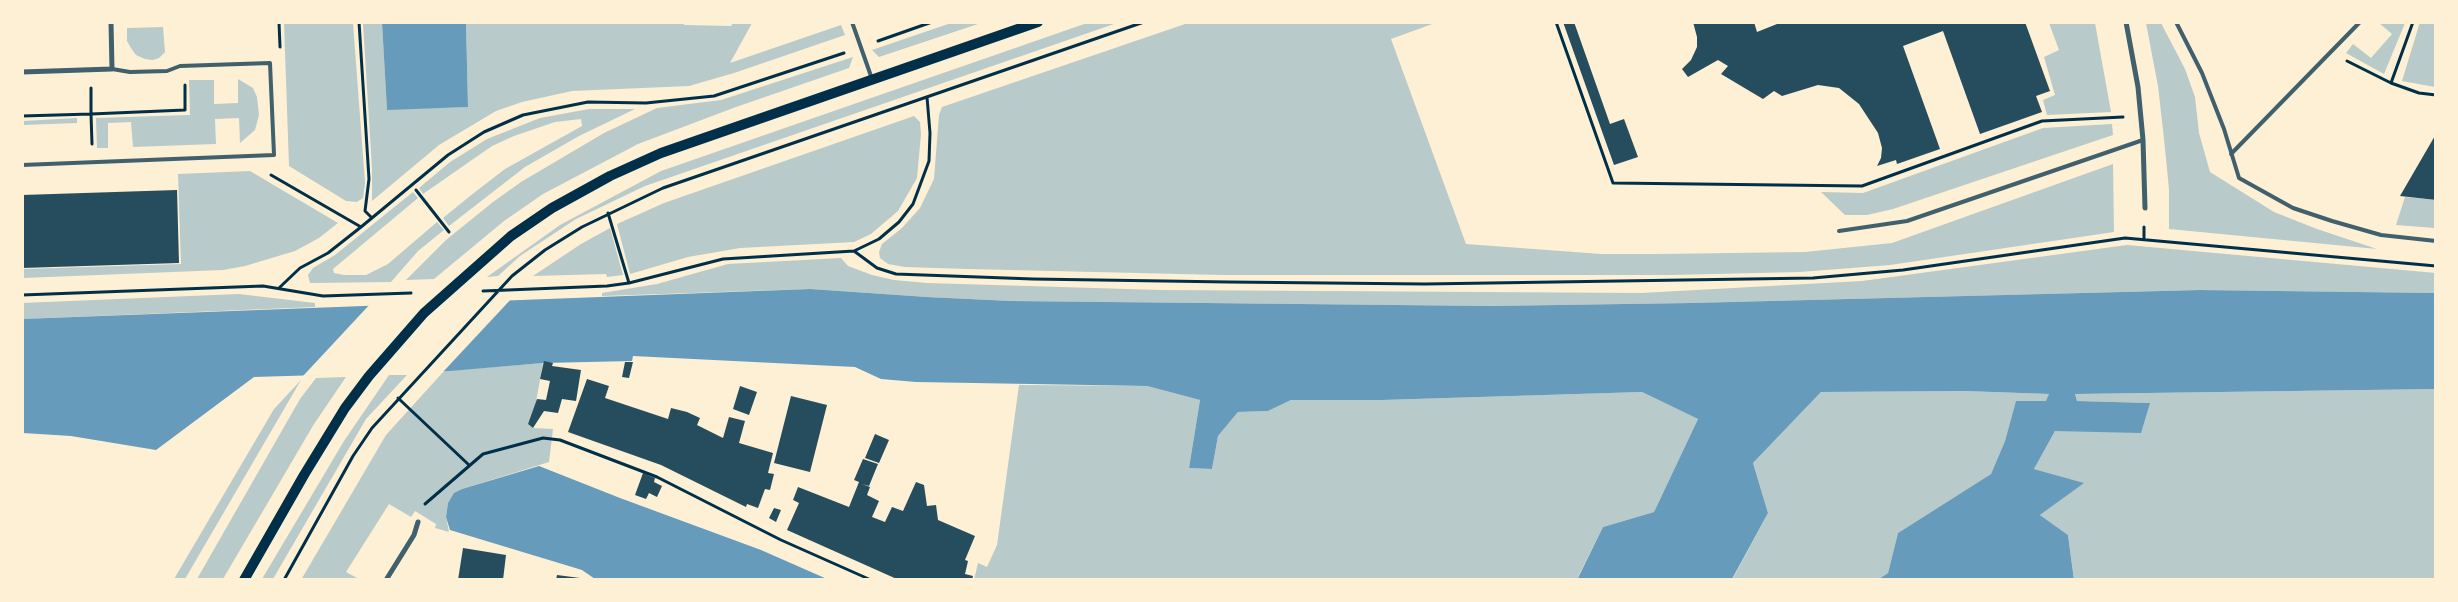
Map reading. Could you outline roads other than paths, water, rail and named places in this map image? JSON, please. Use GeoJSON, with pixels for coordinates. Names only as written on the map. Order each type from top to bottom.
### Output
{"type":"FeatureCollection","features":[{"type":"Feature","properties":{"kind":"main road"},"geometry":{"type":"LineString","coordinates":[[244,580],[330,433],[368,376],[395,344],[462,278],[520,230],[552,208],[610,176],[661,153],[1038,22]]}},
{"type":"Feature","properties":{"kind":"street"},"geometry":{"type":"LineString","coordinates":[[22,72],[112,69],[111,22]]}},
{"type":"Feature","properties":{"kind":"street"},"geometry":{"type":"LineString","coordinates":[[2126,22],[2138,87],[2143,140],[2145,208]]}},
{"type":"Feature","properties":{"kind":"street"},"geometry":{"type":"LineString","coordinates":[[386,580],[414,535],[418,522]]}},
{"type":"Feature","properties":{"kind":"lane"},"geometry":{"type":"LineString","coordinates":[[852,22],[872,79]]}},
{"type":"Feature","properties":{"kind":"lane"},"geometry":{"type":"LineString","coordinates":[[2176,22],[2202,73],[2239,178],[2293,208],[2381,235],[2436,241]]}},
{"type":"Feature","properties":{"kind":"lane"},"geometry":{"type":"LineString","coordinates":[[2231,154],[2360,22]]}},
{"type":"Feature","properties":{"kind":"lane"},"geometry":{"type":"LineString","coordinates":[[22,165],[274,155],[270,63],[180,66],[167,71],[130,72],[112,69]]}},
{"type":"Feature","properties":{"kind":"lane"},"geometry":{"type":"LineString","coordinates":[[1839,230],[1907,221],[2143,140]]}},
{"type":"Feature","properties":{"kind":"water"},"geometry":{"type":"Polygon","coordinates":[[[382,23],[466,23],[468,107],[387,110],[382,23]]]}},
{"type":"Feature","properties":{"kind":"water"},"geometry":{"type":"Polygon","coordinates":[[[810,289],[1011,301],[1491,306],[1692,303],[2200,290],[2435,293],[2436,389],[2075,394],[2077,401],[2150,403],[2141,433],[2055,431],[2034,469],[2084,483],[2040,515],[2068,535],[2074,580],[1879,579],[1888,573],[1898,533],[1991,474],[2005,441],[2016,401],[2046,401],[2049,394],[1965,391],[1821,392],[1753,463],[1768,513],[1732,579],[1577,580],[1603,527],[1654,512],[1698,419],[1642,392],[1382,400],[1291,400],[1268,411],[1238,412],[1218,436],[1212,469],[1189,468],[1200,400],[1147,386],[916,382],[881,379],[855,367],[633,356],[632,361],[543,363],[450,371],[254,377],[156,450],[71,436],[23,433],[22,319],[810,289]]]}},
{"type":"Feature","properties":{"kind":"water"},"geometry":{"type":"Polygon","coordinates":[[[539,466],[761,550],[827,579],[595,579],[582,570],[450,530],[446,517],[448,503],[454,493],[539,466]]]}}]}
